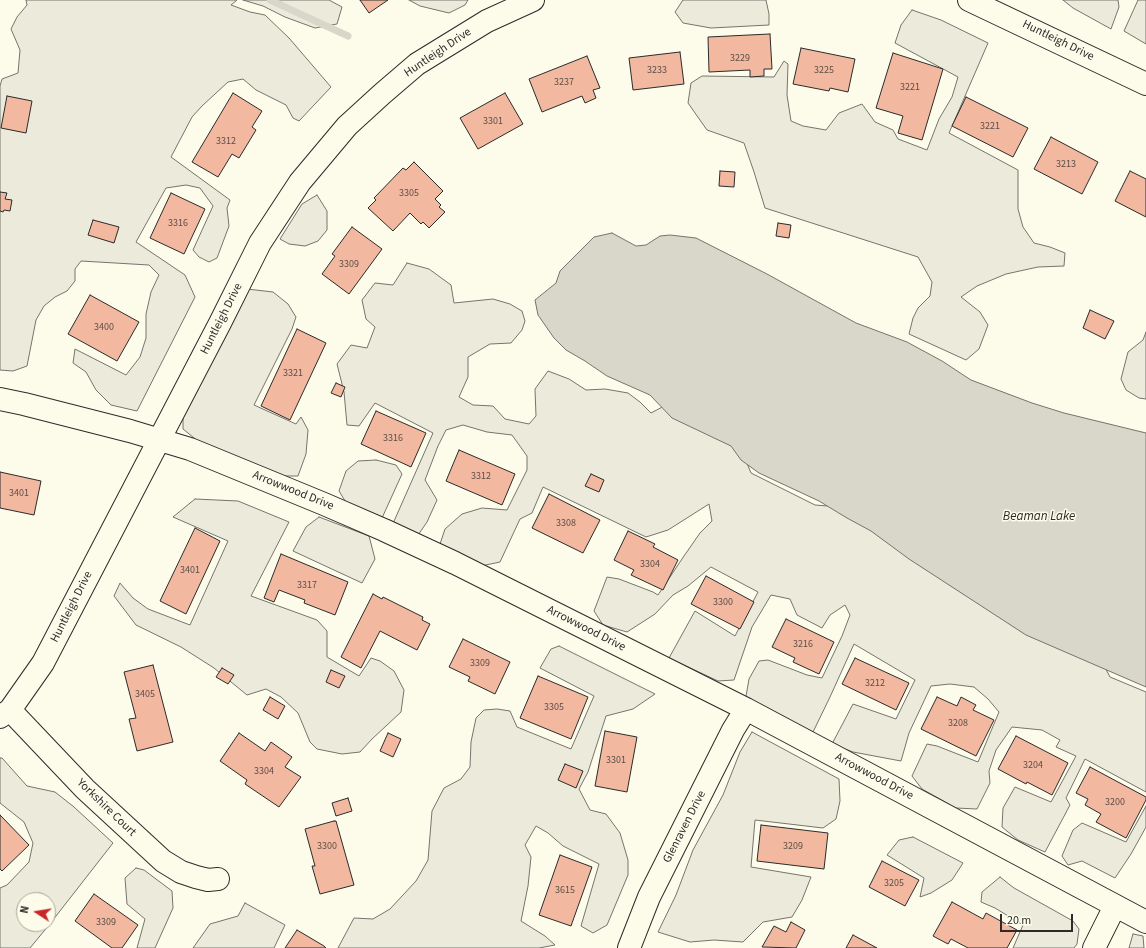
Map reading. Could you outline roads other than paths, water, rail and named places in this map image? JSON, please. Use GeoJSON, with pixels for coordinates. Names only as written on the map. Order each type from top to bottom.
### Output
{"type":"FeatureCollection","features":[{"type":"Feature","properties":{"kind":"street","name":"Huntleigh Drive"},"geometry":{"type":"LineString","coordinates":[[5,714],[43,663],[160,440],[260,243],[300,182],[347,126],[382,94],[424,60],[487,21],[498,7],[533,0]]}},
{"type":"Feature","properties":{"kind":"street","name":"Huntleigh Drive"},"geometry":{"type":"LineString","coordinates":[[969,0],[1146,84]]}},
{"type":"Feature","properties":{"kind":"street","name":"Arrowwood Drive"},"geometry":{"type":"LineString","coordinates":[[0,399],[24,404],[190,449],[324,504],[455,563],[746,709],[1146,922]]}},
{"type":"Feature","properties":{"kind":"street","name":"Glenraven Drive"},"geometry":{"type":"LineString","coordinates":[[629,948],[650,897],[730,737],[746,709]]}},
{"type":"Feature","properties":{"kind":"street","name":"Yorkshire Court"},"geometry":{"type":"LineString","coordinates":[[5,714],[163,861],[181,872],[196,877],[208,880],[218,879]]}},
{"type":"Feature","properties":{"kind":"street"},"geometry":{"type":"LineString","coordinates":[[1094,948],[1115,906]]}},
{"type":"Feature","properties":{"kind":"water","name":"Beaman Lake"},"geometry":{"type":"Polygon","coordinates":[[[612,233],[636,246],[646,245],[660,236],[670,235],[696,238],[767,274],[856,323],[907,342],[942,361],[971,380],[1032,403],[1064,413],[1146,433],[1146,687],[1026,635],[909,559],[871,531],[819,501],[759,473],[741,460],[731,446],[672,418],[650,395],[607,376],[566,350],[554,338],[538,315],[535,300],[556,283],[560,271],[594,237],[612,233]]]}},
{"type":"Feature","properties":{"kind":"waterway"},"geometry":{"type":"LineString","coordinates":[[270,0],[348,36]]}}]}
